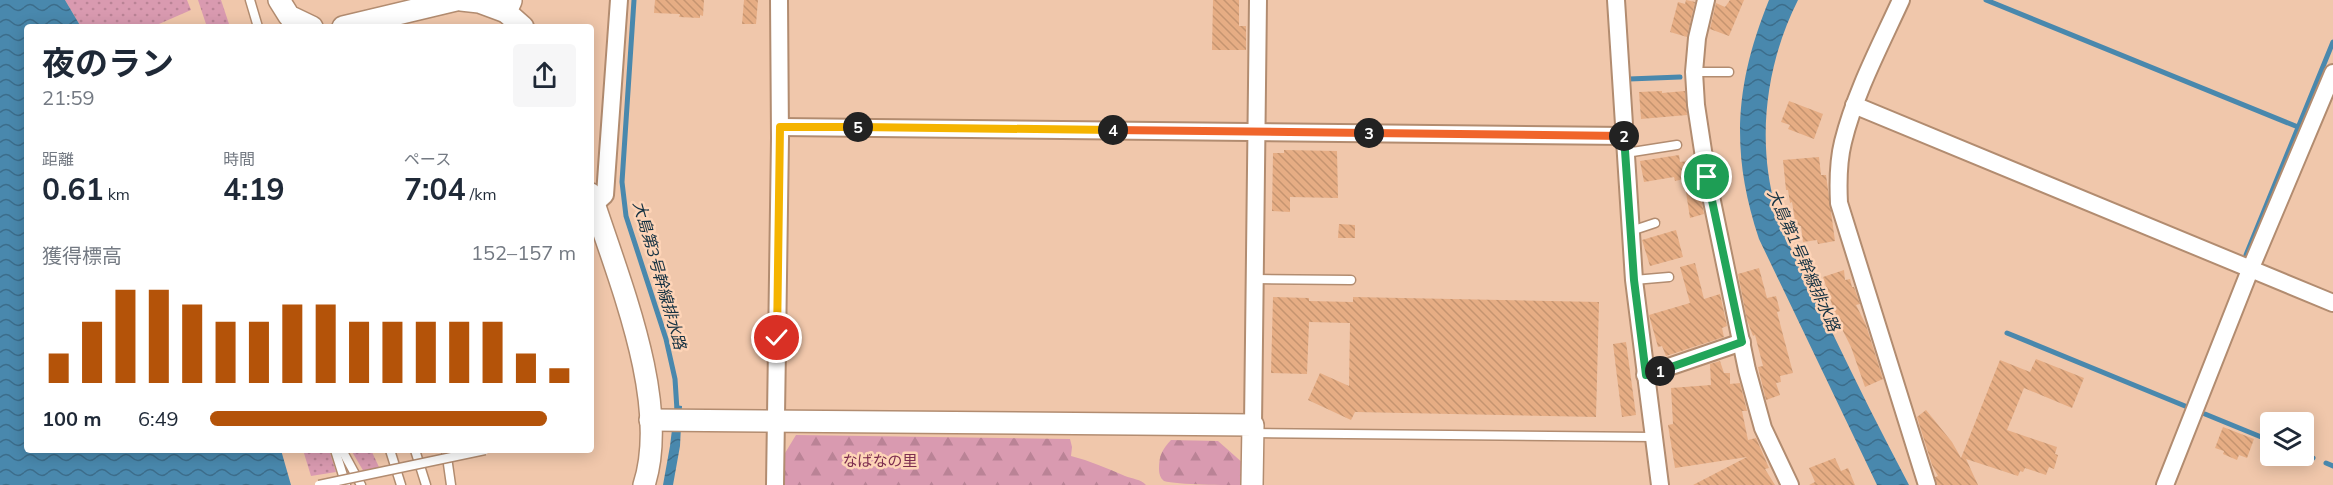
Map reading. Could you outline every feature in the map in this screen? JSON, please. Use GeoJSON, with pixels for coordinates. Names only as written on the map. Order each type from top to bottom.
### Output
{"type":"FeatureCollection","features":[{"type":"Feature","properties":{"kind":"street"},"geometry":{"type":"LineString","coordinates":[[279,0],[289,16],[306,24]]}},
{"type":"Feature","properties":{"kind":"street"},"geometry":{"type":"LineString","coordinates":[[356,24],[456,0]]}},
{"type":"Feature","properties":{"kind":"street"},"geometry":{"type":"LineString","coordinates":[[461,0],[509,6],[521,24]]}},
{"type":"Feature","properties":{"kind":"street"},"geometry":{"type":"LineString","coordinates":[[594,199],[605,195],[619,0]]}},
{"type":"Feature","properties":{"kind":"street"},"geometry":{"type":"LineString","coordinates":[[775,485],[780,127],[779,0]]}},
{"type":"Feature","properties":{"kind":"street"},"geometry":{"type":"LineString","coordinates":[[1252,485],[1258,0]]}},
{"type":"Feature","properties":{"kind":"street"},"geometry":{"type":"LineString","coordinates":[[1616,0],[1634,280],[1660,485]]}},
{"type":"Feature","properties":{"kind":"street"},"geometry":{"type":"LineString","coordinates":[[1706,0],[1697,38],[1694,72],[1696,105],[1707,177],[1747,370],[1763,428],[1790,485]]}},
{"type":"Feature","properties":{"kind":"street"},"geometry":{"type":"LineString","coordinates":[[1901,0],[1854,105],[1842,144],[1838,180],[1839,202],[1927,485]]}},
{"type":"Feature","properties":{"kind":"street"},"geometry":{"type":"LineString","coordinates":[[2165,485],[2250,270],[2333,73]]}},
{"type":"Feature","properties":{"kind":"street"},"geometry":{"type":"LineString","coordinates":[[1854,105],[2333,303]]}},
{"type":"Feature","properties":{"kind":"street"},"geometry":{"type":"LineString","coordinates":[[780,127],[1257,132],[1625,145]]}},
{"type":"Feature","properties":{"kind":"street"},"geometry":{"type":"LineString","coordinates":[[594,202],[637,338],[657,420],[644,485]]}},
{"type":"Feature","properties":{"kind":"street"},"geometry":{"type":"LineString","coordinates":[[1646,375],[1742,342]]}},
{"type":"Feature","properties":{"kind":"street"},"geometry":{"type":"LineString","coordinates":[[657,420],[1253,429]]}},
{"type":"Feature","properties":{"kind":"lane"},"geometry":{"type":"LineString","coordinates":[[250,0],[257,24]]}},
{"type":"Feature","properties":{"kind":"lane"},"geometry":{"type":"LineString","coordinates":[[1694,72],[1729,72]]}},
{"type":"Feature","properties":{"kind":"lane"},"geometry":{"type":"LineString","coordinates":[[1625,145],[1677,145]]}},
{"type":"Feature","properties":{"kind":"lane"},"geometry":{"type":"LineString","coordinates":[[1631,231],[1655,224]]}},
{"type":"Feature","properties":{"kind":"lane"},"geometry":{"type":"LineString","coordinates":[[1634,280],[1670,277]]}},
{"type":"Feature","properties":{"kind":"lane"},"geometry":{"type":"LineString","coordinates":[[1255,279],[1351,280]]}},
{"type":"Feature","properties":{"kind":"lane"},"geometry":{"type":"LineString","coordinates":[[1253,429],[1653,437]]}},
{"type":"Feature","properties":{"kind":"lane"},"geometry":{"type":"LineString","coordinates":[[336,453],[346,485]]}},
{"type":"Feature","properties":{"kind":"lane"},"geometry":{"type":"LineString","coordinates":[[344,453],[361,485]]}},
{"type":"Feature","properties":{"kind":"lane"},"geometry":{"type":"LineString","coordinates":[[391,453],[401,485]]}},
{"type":"Feature","properties":{"kind":"lane"},"geometry":{"type":"LineString","coordinates":[[416,453],[426,485]]}},
{"type":"Feature","properties":{"kind":"lane"},"geometry":{"type":"LineString","coordinates":[[446,453],[451,485]]}},
{"type":"Feature","properties":{"kind":"lane"},"geometry":{"type":"LineString","coordinates":[[319,485],[471,453]]}},
{"type":"Feature","properties":{"kind":"green space"},"geometry":{"type":"Polygon","coordinates":[[[65,0],[187,0],[191,10],[159,24],[79,24],[65,0]]]}},
{"type":"Feature","properties":{"kind":"green space"},"geometry":{"type":"Polygon","coordinates":[[[198,0],[221,0],[229,24],[206,24],[198,0]]]}},
{"type":"Feature","properties":{"kind":"green space","name":"なばなの里"},"geometry":{"type":"Polygon","coordinates":[[[796,435],[1070,439],[1071,456],[1139,480],[1146,485],[782,485],[782,458],[796,435]]]}},
{"type":"Feature","properties":{"kind":"green space"},"geometry":{"type":"Polygon","coordinates":[[[1171,440],[1218,441],[1244,464],[1244,485],[1164,481],[1159,469],[1160,456],[1171,440]]]}},
{"type":"Feature","properties":{"kind":"green space"},"geometry":{"type":"Polygon","coordinates":[[[304,453],[330,453],[336,472],[311,476],[304,453]]]}},
{"type":"Feature","properties":{"kind":"green space"},"geometry":{"type":"Polygon","coordinates":[[[353,453],[372,453],[379,467],[364,472],[353,453]]]}},
{"type":"Feature","properties":{"kind":"water"},"geometry":{"type":"Polygon","coordinates":[[[0,0],[65,0],[79,24],[24,24],[24,453],[282,453],[291,485],[0,485],[0,0]]]}},
{"type":"Feature","properties":{"kind":"water"},"geometry":{"type":"Polygon","coordinates":[[[1769,0],[1798,0],[1778,50],[1768,103],[1766,157],[1776,209],[1801,271],[1909,485],[1877,485],[1759,239],[1744,177],[1740,147],[1740,118],[1749,61],[1769,0]]]}},
{"type":"Feature","properties":{"kind":"water"},"geometry":{"type":"Polygon","coordinates":[[[675,405],[682,406],[680,446],[673,485],[663,485],[670,446],[675,405]]]}},
{"type":"Feature","properties":{"kind":"building"},"geometry":{"type":"Polygon","coordinates":[[[655,0],[704,0],[703,16],[700,15],[700,18],[679,17],[680,14],[654,13],[655,0]]]}},
{"type":"Feature","properties":{"kind":"building"},"geometry":{"type":"Polygon","coordinates":[[[744,0],[758,0],[756,24],[742,24],[744,0]]]}},
{"type":"Feature","properties":{"kind":"building"},"geometry":{"type":"Polygon","coordinates":[[[1213,0],[1239,0],[1239,26],[1246,26],[1246,50],[1212,50],[1213,0]]]}},
{"type":"Feature","properties":{"kind":"building"},"geometry":{"type":"Polygon","coordinates":[[[1686,0],[1695,2],[1687,37],[1670,32],[1678,2],[1685,4],[1686,0]]]}},
{"type":"Feature","properties":{"kind":"building"},"geometry":{"type":"Polygon","coordinates":[[[1730,0],[1744,0],[1729,36],[1710,29],[1716,3],[1725,7],[1730,0]]]}},
{"type":"Feature","properties":{"kind":"building"},"geometry":{"type":"Polygon","coordinates":[[[1662,91],[1662,93],[1685,91],[1687,115],[1641,119],[1639,92],[1662,91]]]}},
{"type":"Feature","properties":{"kind":"building"},"geometry":{"type":"Polygon","coordinates":[[[1789,101],[1823,114],[1814,139],[1788,129],[1790,125],[1781,122],[1789,101]]]}},
{"type":"Feature","properties":{"kind":"building"},"geometry":{"type":"Polygon","coordinates":[[[1284,150],[1337,151],[1338,198],[1290,197],[1290,212],[1272,211],[1273,153],[1284,153],[1284,150]]]}},
{"type":"Feature","properties":{"kind":"building"},"geometry":{"type":"Polygon","coordinates":[[[1679,155],[1680,162],[1694,160],[1704,214],[1690,218],[1684,179],[1675,181],[1674,177],[1644,182],[1640,161],[1679,155]]]}},
{"type":"Feature","properties":{"kind":"building"},"geometry":{"type":"Polygon","coordinates":[[[1819,157],[1821,175],[1826,175],[1835,241],[1818,244],[1817,240],[1803,242],[1801,226],[1796,226],[1792,202],[1790,203],[1788,190],[1786,190],[1783,160],[1819,157]]]}},
{"type":"Feature","properties":{"kind":"building"},"geometry":{"type":"Polygon","coordinates":[[[1339,224],[1355,225],[1355,238],[1338,238],[1339,224]]]}},
{"type":"Feature","properties":{"kind":"building"},"geometry":{"type":"Polygon","coordinates":[[[1676,230],[1683,257],[1650,266],[1642,240],[1676,230]]]}},
{"type":"Feature","properties":{"kind":"building"},"geometry":{"type":"Polygon","coordinates":[[[1695,263],[1704,299],[1720,294],[1727,326],[1722,328],[1724,337],[1666,356],[1662,346],[1658,347],[1649,315],[1690,303],[1680,267],[1695,263]]]}},
{"type":"Feature","properties":{"kind":"building"},"geometry":{"type":"Polygon","coordinates":[[[1759,268],[1767,298],[1776,296],[1780,311],[1777,312],[1793,373],[1780,376],[1781,382],[1776,383],[1780,395],[1766,400],[1758,367],[1763,366],[1755,335],[1753,336],[1747,320],[1738,274],[1759,268]]]}},
{"type":"Feature","properties":{"kind":"building"},"geometry":{"type":"Polygon","coordinates":[[[1844,270],[1845,280],[1850,279],[1854,287],[1860,304],[1856,305],[1866,325],[1883,379],[1865,387],[1851,347],[1836,317],[1823,277],[1844,270]]]}},
{"type":"Feature","properties":{"kind":"building"},"geometry":{"type":"Polygon","coordinates":[[[1273,297],[1353,302],[1353,297],[1599,302],[1596,417],[1355,412],[1351,420],[1308,400],[1320,373],[1349,386],[1350,323],[1309,322],[1307,374],[1271,373],[1273,297]]]}},
{"type":"Feature","properties":{"kind":"building"},"geometry":{"type":"Polygon","coordinates":[[[1626,342],[1636,415],[1622,417],[1613,344],[1626,342]]]}},
{"type":"Feature","properties":{"kind":"building"},"geometry":{"type":"Polygon","coordinates":[[[2036,359],[2084,378],[2072,408],[2024,388],[2007,430],[2057,447],[2055,454],[2058,455],[2054,469],[2049,467],[2046,475],[2025,468],[2018,476],[1966,459],[1978,485],[1937,485],[1935,477],[1938,476],[1932,465],[1917,417],[1926,410],[1952,442],[1961,458],[2000,360],[2030,372],[2036,359]]]}},
{"type":"Feature","properties":{"kind":"building"},"geometry":{"type":"Polygon","coordinates":[[[1720,361],[1724,373],[1730,373],[1730,384],[1740,383],[1747,411],[1742,411],[1748,440],[1756,438],[1769,468],[1765,469],[1775,485],[1693,485],[1747,457],[1675,468],[1668,425],[1673,424],[1671,388],[1711,385],[1710,364],[1720,361]]]}},
{"type":"Feature","properties":{"kind":"building"},"geometry":{"type":"Polygon","coordinates":[[[2223,427],[2254,439],[2247,458],[2239,455],[2237,460],[2215,448],[2223,427]]]}},
{"type":"Feature","properties":{"kind":"building"},"geometry":{"type":"Polygon","coordinates":[[[1835,458],[1841,471],[1848,468],[1855,485],[1809,485],[1815,482],[1809,468],[1835,458]]]}},
{"type":"Feature","properties":{"kind":"waterway","name":"大島第3号幹線排水路"},"geometry":{"type":"LineString","coordinates":[[634,0],[622,182],[626,216],[666,339],[675,379],[677,410]]}},
{"type":"Feature","properties":{"kind":"waterway"},"geometry":{"type":"LineString","coordinates":[[1986,0],[2298,127]]}},
{"type":"Feature","properties":{"kind":"waterway"},"geometry":{"type":"LineString","coordinates":[[2246,255],[2333,42]]}},
{"type":"Feature","properties":{"kind":"waterway"},"geometry":{"type":"LineString","coordinates":[[1629,79],[1680,77]]}},
{"type":"Feature","properties":{"kind":"waterway"},"geometry":{"type":"LineString","coordinates":[[2007,333],[2185,406]]}},
{"type":"Feature","properties":{"kind":"waterway"},"geometry":{"type":"LineString","coordinates":[[2205,414],[2260,436]]}},
{"type":"Feature","properties":{"kind":"waterway"},"geometry":{"type":"LineString","coordinates":[[2326,463],[2333,466]]}},
{"type":"Feature","properties":{"kind":"route"},"geometry":{"type":"LineString","coordinates":[[777,338],[780,127],[1625,136],[1634,280],[1646,375],[1742,342],[1707,177]]}},
{"type":"Feature","properties":{"kind":"water label","name":"大島第1号幹線排水路"},"geometry":{"type":"Point","coordinates":[1804,260]}}]}
